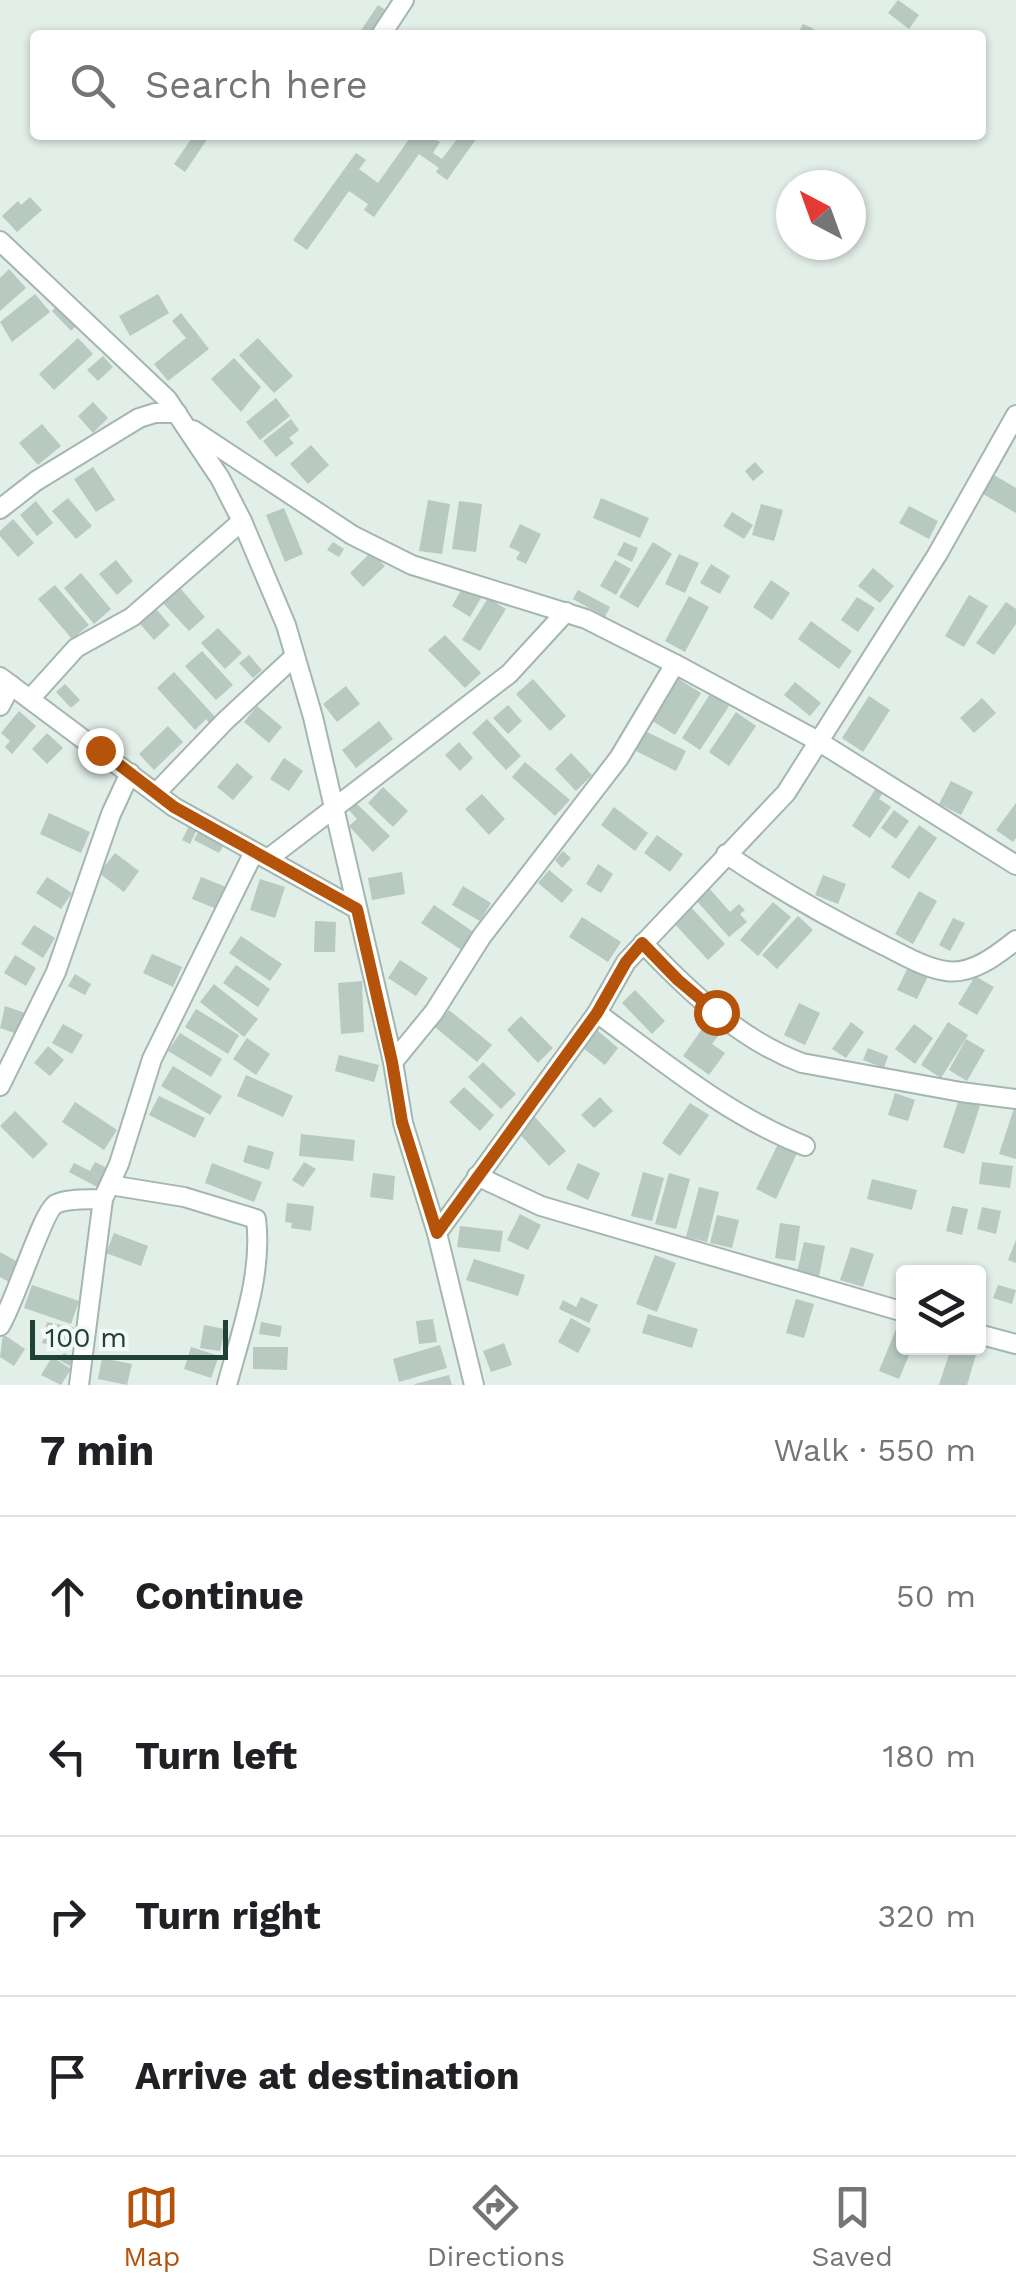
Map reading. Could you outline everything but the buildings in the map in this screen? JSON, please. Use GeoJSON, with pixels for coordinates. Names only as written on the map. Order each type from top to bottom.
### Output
{"type":"FeatureCollection","features":[{"type":"Feature","properties":{"kind":"street"},"geometry":{"type":"LineString","coordinates":[[385,30],[404,0]]}},
{"type":"Feature","properties":{"kind":"street"},"geometry":{"type":"LineString","coordinates":[[0,241],[118,350],[181,419],[242,521],[286,625],[313,717],[392,1062],[402,1122],[437,1233],[474,1385]]}},
{"type":"Feature","properties":{"kind":"street"},"geometry":{"type":"LineString","coordinates":[[0,508],[140,418],[155,414],[181,419],[352,534],[412,566],[586,619],[818,741],[1016,865]]}},
{"type":"Feature","properties":{"kind":"street"},"geometry":{"type":"LineString","coordinates":[[437,1233],[597,1013],[626,962],[786,793],[937,556],[1016,414]]}},
{"type":"Feature","properties":{"kind":"street"},"geometry":{"type":"LineString","coordinates":[[30,699],[76,648],[132,616],[242,521]]}},
{"type":"Feature","properties":{"kind":"street"},"geometry":{"type":"LineString","coordinates":[[79,1385],[107,1192],[152,1059],[261,855],[333,810],[509,674],[566,612]]}},
{"type":"Feature","properties":{"kind":"street"},"geometry":{"type":"LineString","coordinates":[[156,793],[295,656]]}},
{"type":"Feature","properties":{"kind":"street"},"geometry":{"type":"LineString","coordinates":[[392,1062],[434,1012],[482,936],[619,758],[676,664]]}},
{"type":"Feature","properties":{"kind":"street"},"geometry":{"type":"LineString","coordinates":[[0,706],[6,681],[174,807],[357,909]]}},
{"type":"Feature","properties":{"kind":"street"},"geometry":{"type":"LineString","coordinates":[[0,1086],[56,972],[111,814],[130,773]]}},
{"type":"Feature","properties":{"kind":"street"},"geometry":{"type":"LineString","coordinates":[[726,854],[782,892],[837,922],[948,972],[980,964],[1016,940]]}},
{"type":"Feature","properties":{"kind":"street"},"geometry":{"type":"LineString","coordinates":[[642,943],[716,1012],[783,1056],[961,1092],[1016,1099]]}},
{"type":"Feature","properties":{"kind":"street"},"geometry":{"type":"LineString","coordinates":[[597,1013],[721,1105],[805,1146]]}},
{"type":"Feature","properties":{"kind":"street"},"geometry":{"type":"LineString","coordinates":[[478,1176],[541,1206],[896,1310]]}},
{"type":"Feature","properties":{"kind":"street"},"geometry":{"type":"LineString","coordinates":[[0,1326],[47,1212],[59,1202],[107,1192],[184,1198],[256,1218],[248,1314],[227,1385]]}},
{"type":"Feature","properties":{"kind":"street"},"geometry":{"type":"LineString","coordinates":[[986,1336],[1016,1344]]}},
{"type":"Feature","properties":{"kind":"route"},"geometry":{"type":"LineString","coordinates":[[100,750],[174,807],[357,909],[402,1122],[437,1233],[597,1013],[626,962],[642,943],[716,1012]]}}]}
